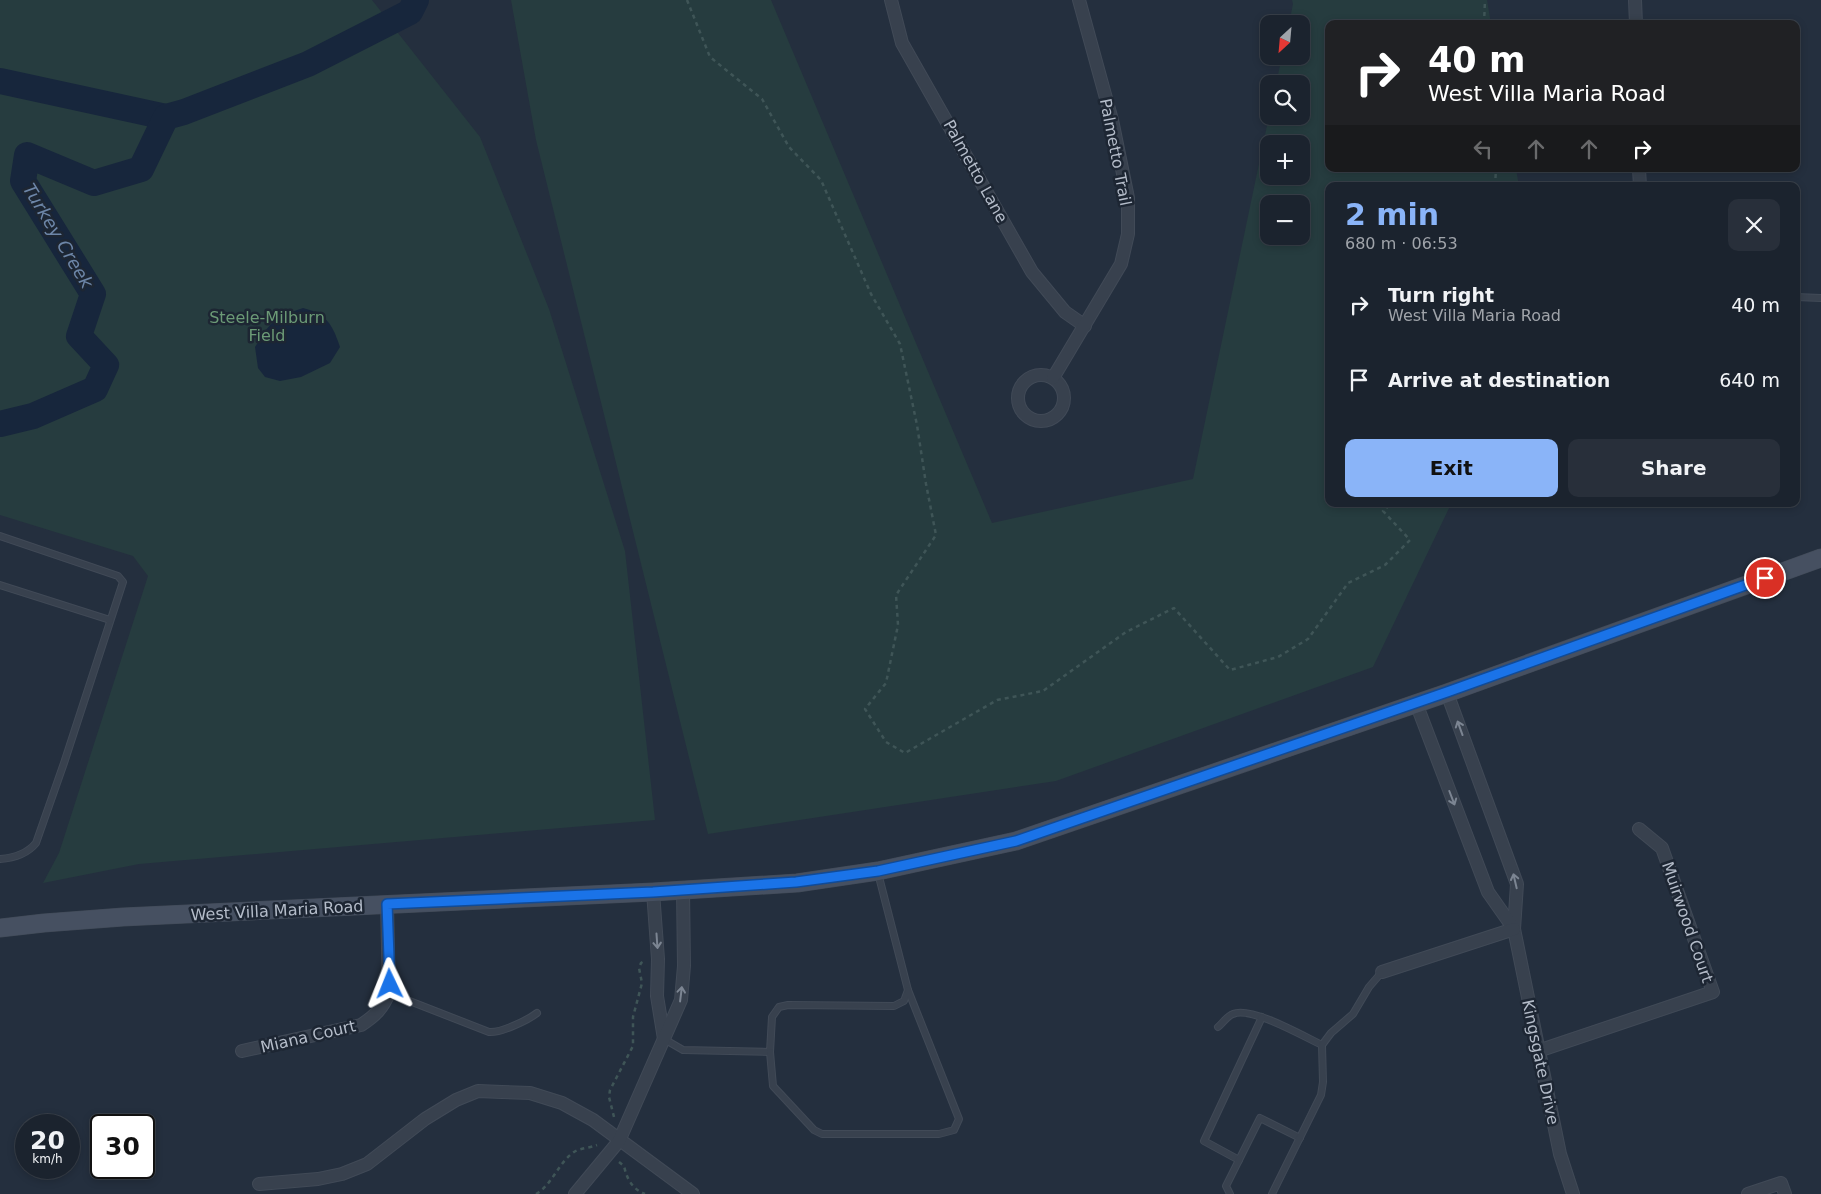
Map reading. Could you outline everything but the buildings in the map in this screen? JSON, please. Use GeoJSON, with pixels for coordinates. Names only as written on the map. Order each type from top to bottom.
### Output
{"type":"FeatureCollection","features":[{"type":"Feature","properties":{"kind":"main road","name":"West Villa Maria Road"},"geometry":{"type":"LineString","coordinates":[[0,928],[123,917],[653,892],[796,882],[878,871],[1016,841],[1416,703],[1821,558]]}},
{"type":"Feature","properties":{"kind":"street","name":"Palmetto Lane"},"geometry":{"type":"LineString","coordinates":[[891,0],[902,43],[1032,272],[1064,312],[1085,326]]}},
{"type":"Feature","properties":{"kind":"street","name":"Palmetto Trail"},"geometry":{"type":"LineString","coordinates":[[1053,378],[1121,264],[1128,234],[1128,198],[1112,120],[1079,0]]}},
{"type":"Feature","properties":{"kind":"street"},"geometry":{"type":"LineString","coordinates":[[1635,0],[1636,20]]}},
{"type":"Feature","properties":{"kind":"street","name":"Kingsgate Drive"},"geometry":{"type":"LineString","coordinates":[[1447,692],[1517,884],[1514,929],[1560,1154],[1573,1194]]}},
{"type":"Feature","properties":{"kind":"street","name":"Kingsgate Drive"},"geometry":{"type":"LineString","coordinates":[[1416,703],[1488,892],[1514,929]]}},
{"type":"Feature","properties":{"kind":"street","name":"Muirwood Court"},"geometry":{"type":"LineString","coordinates":[[1538,1051],[1712,992],[1662,848],[1639,829]]}},
{"type":"Feature","properties":{"kind":"street"},"geometry":{"type":"LineString","coordinates":[[575,1194],[620,1141],[681,1000],[684,966],[683,890]]}},
{"type":"Feature","properties":{"kind":"street"},"geometry":{"type":"LineString","coordinates":[[653,892],[658,958],[657,996],[664,1040]]}},
{"type":"Feature","properties":{"kind":"street"},"geometry":{"type":"LineString","coordinates":[[387,904],[390,993]]}},
{"type":"Feature","properties":{"kind":"street"},"geometry":{"type":"LineString","coordinates":[[1382,972],[1514,929]]}},
{"type":"Feature","properties":{"kind":"street","name":"Miana Court"},"geometry":{"type":"LineString","coordinates":[[242,1051],[361,1025],[376,1015],[384,1006],[390,993]]}},
{"type":"Feature","properties":{"kind":"street"},"geometry":{"type":"LineString","coordinates":[[259,1184],[318,1179],[342,1174],[367,1164],[425,1119],[456,1100],[478,1092],[530,1093],[562,1103],[592,1120],[693,1194]]}},
{"type":"Feature","properties":{"kind":"street"},"geometry":{"type":"LineString","coordinates":[[1748,1194],[1780,1183],[1784,1194]]}},
{"type":"Feature","properties":{"kind":"lane"},"geometry":{"type":"LineString","coordinates":[[1800,297],[1821,298]]}},
{"type":"Feature","properties":{"kind":"lane"},"geometry":{"type":"LineString","coordinates":[[0,536],[118,576],[123,582],[36,843],[28,852],[0,859]]}},
{"type":"Feature","properties":{"kind":"lane"},"geometry":{"type":"LineString","coordinates":[[0,585],[110,620]]}},
{"type":"Feature","properties":{"kind":"lane"},"geometry":{"type":"LineString","coordinates":[[878,871],[908,990],[959,1120],[954,1130],[939,1134],[822,1134],[814,1130],[773,1086],[770,1052],[772,1017],[779,1006],[894,1006],[904,1001],[908,990]]}},
{"type":"Feature","properties":{"kind":"lane"},"geometry":{"type":"LineString","coordinates":[[1272,1194],[1321,1096],[1323,1082],[1322,1045],[1331,1032],[1353,1014],[1369,987],[1382,972]]}},
{"type":"Feature","properties":{"kind":"lane"},"geometry":{"type":"LineString","coordinates":[[390,993],[489,1032],[500,1031],[529,1020],[537,1013]]}},
{"type":"Feature","properties":{"kind":"lane"},"geometry":{"type":"LineString","coordinates":[[1218,1027],[1231,1014],[1242,1011],[1262,1017],[1322,1045]]}},
{"type":"Feature","properties":{"kind":"lane"},"geometry":{"type":"LineString","coordinates":[[1239,1160],[1204,1141],[1262,1017]]}},
{"type":"Feature","properties":{"kind":"lane"},"geometry":{"type":"LineString","coordinates":[[664,1040],[683,1050],[770,1052]]}},
{"type":"Feature","properties":{"kind":"lane"},"geometry":{"type":"LineString","coordinates":[[1230,1194],[1226,1186],[1260,1118],[1300,1138]]}},
{"type":"Feature","properties":{"kind":"path"},"geometry":{"type":"LineString","coordinates":[[688,0],[710,56],[762,99],[789,147],[821,180],[871,294],[900,344],[917,425],[936,535],[896,595],[898,625],[886,682],[865,709],[886,742],[905,753],[997,700],[1043,692],[1126,632],[1174,608],[1230,670],[1278,657],[1308,639],[1348,583],[1385,565],[1410,540],[1383,510],[1387,507]]}},
{"type":"Feature","properties":{"kind":"path"},"geometry":{"type":"LineString","coordinates":[[1484,20],[1485,0]]}},
{"type":"Feature","properties":{"kind":"path"},"geometry":{"type":"LineString","coordinates":[[536,1194],[542,1190],[575,1151],[596,1146],[614,1118],[609,1097],[610,1090],[633,1046],[633,1017],[642,983],[640,963],[658,958]]}},
{"type":"Feature","properties":{"kind":"path"},"geometry":{"type":"LineString","coordinates":[[596,1146],[624,1166],[628,1180],[634,1187],[645,1194]]}},
{"type":"Feature","properties":{"kind":"green space","name":"Steele-Milburn Field"},"geometry":{"type":"Polygon","coordinates":[[[0,0],[372,0],[480,137],[549,309],[625,551],[655,820],[139,864],[43,883],[59,853],[148,576],[133,556],[0,515],[0,0]]]}},
{"type":"Feature","properties":{"kind":"green space"},"geometry":{"type":"Polygon","coordinates":[[[511,0],[771,0],[992,523],[1193,479],[1260,159],[1260,185],[1310,185],[1310,135],[1265,135],[1267,125],[1310,125],[1310,75],[1278,75],[1280,65],[1310,65],[1310,15],[1291,15],[1292,0],[1487,0],[1490,20],[1325,20],[1325,172],[1517,172],[1518,182],[1325,182],[1325,507],[1450,507],[1373,667],[1056,781],[708,834],[536,140],[511,0]]]}},
{"type":"Feature","properties":{"kind":"water"},"geometry":{"type":"Polygon","coordinates":[[[303,308],[318,313],[328,321],[340,347],[330,363],[301,377],[280,381],[265,377],[258,368],[255,347],[277,317],[303,308]]]}},
{"type":"Feature","properties":{"kind":"waterway","name":"Turkey Creek"},"geometry":{"type":"LineString","coordinates":[[0,424],[33,416],[95,389],[106,365],[79,336],[93,294],[23,181],[27,155],[94,183],[141,169],[166,117],[184,112],[308,64],[410,12],[416,0]]}},
{"type":"Feature","properties":{"kind":"waterway"},"geometry":{"type":"LineString","coordinates":[[0,81],[166,117]]}},
{"type":"Feature","properties":{"kind":"route"},"geometry":{"type":"LineString","coordinates":[[390,984],[387,904],[653,892],[796,882],[878,871],[1016,841],[1447,692],[1765,578]]}}]}
